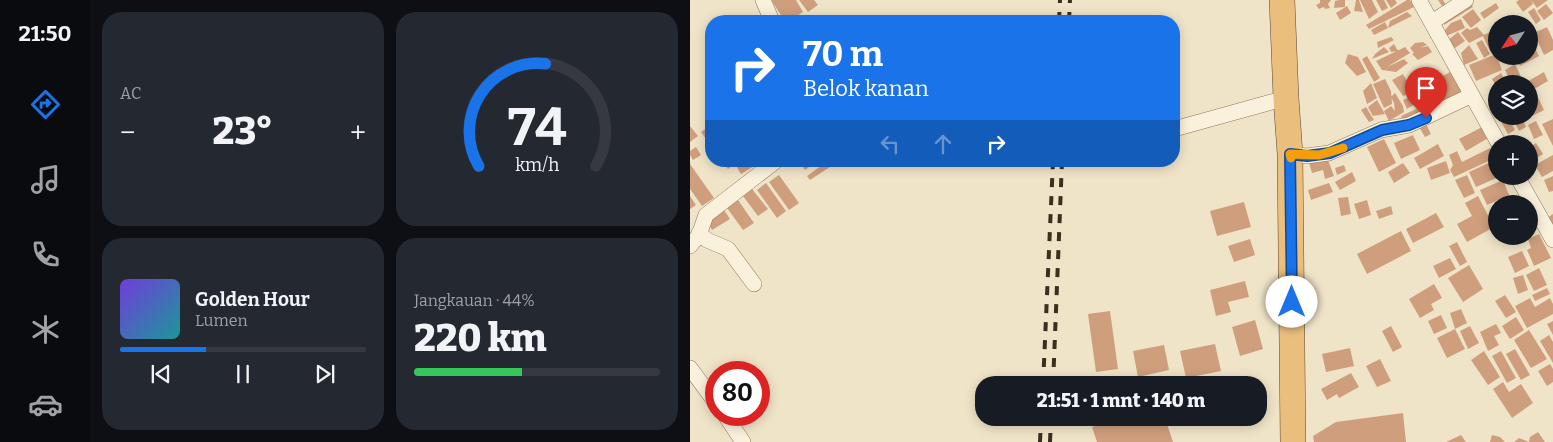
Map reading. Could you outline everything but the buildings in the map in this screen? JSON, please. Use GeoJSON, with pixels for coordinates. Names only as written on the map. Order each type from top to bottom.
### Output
{"type":"FeatureCollection","features":[{"type":"Feature","properties":{"kind":"highway"},"geometry":{"type":"LineString","coordinates":[[1282,0],[1290,154],[1293,442]]}},
{"type":"Feature","properties":{"kind":"street"},"geometry":{"type":"LineString","coordinates":[[763,0],[769,15]]}},
{"type":"Feature","properties":{"kind":"street"},"geometry":{"type":"LineString","coordinates":[[1419,0],[1494,135]]}},
{"type":"Feature","properties":{"kind":"street"},"geometry":{"type":"LineString","coordinates":[[1432,22],[1466,0]]}},
{"type":"Feature","properties":{"kind":"street"},"geometry":{"type":"LineString","coordinates":[[1290,154],[1307,156],[1330,153],[1382,130],[1409,125],[1472,95]]}},
{"type":"Feature","properties":{"kind":"street"},"geometry":{"type":"LineString","coordinates":[[1180,127],[1286,98]]}},
{"type":"Feature","properties":{"kind":"street"},"geometry":{"type":"LineString","coordinates":[[690,246],[700,234],[706,215],[768,167]]}},
{"type":"Feature","properties":{"kind":"street"},"geometry":{"type":"LineString","coordinates":[[1522,185],[1553,240]]}},
{"type":"Feature","properties":{"kind":"street"},"geometry":{"type":"LineString","coordinates":[[700,234],[707,240],[728,249],[754,284]]}},
{"type":"Feature","properties":{"kind":"street"},"geometry":{"type":"LineString","coordinates":[[690,368],[705,388]]}},
{"type":"Feature","properties":{"kind":"street"},"geometry":{"type":"LineString","coordinates":[[732,426],[743,442]]}},
{"type":"Feature","properties":{"kind":"railway"},"geometry":{"type":"LineString","coordinates":[[1059,15],[1060,0]]}},
{"type":"Feature","properties":{"kind":"railway"},"geometry":{"type":"LineString","coordinates":[[1069,15],[1070,0]]}},
{"type":"Feature","properties":{"kind":"railway"},"geometry":{"type":"LineString","coordinates":[[1043,376],[1053,167]]}},
{"type":"Feature","properties":{"kind":"railway"},"geometry":{"type":"LineString","coordinates":[[1053,376],[1062,167]]}},
{"type":"Feature","properties":{"kind":"railway"},"geometry":{"type":"LineString","coordinates":[[1040,442],[1041,426]]}},
{"type":"Feature","properties":{"kind":"railway"},"geometry":{"type":"LineString","coordinates":[[1050,442],[1051,426]]}},
{"type":"Feature","properties":{"kind":"slow traffic"},"geometry":{"type":"LineString","coordinates":[[1291,158],[1290,154],[1319,155],[1343,148]]}},
{"type":"Feature","properties":{"kind":"route"},"geometry":{"type":"LineString","coordinates":[[1292,302],[1290,154],[1307,156],[1330,153],[1382,130],[1409,125],[1426,118]]}}]}
